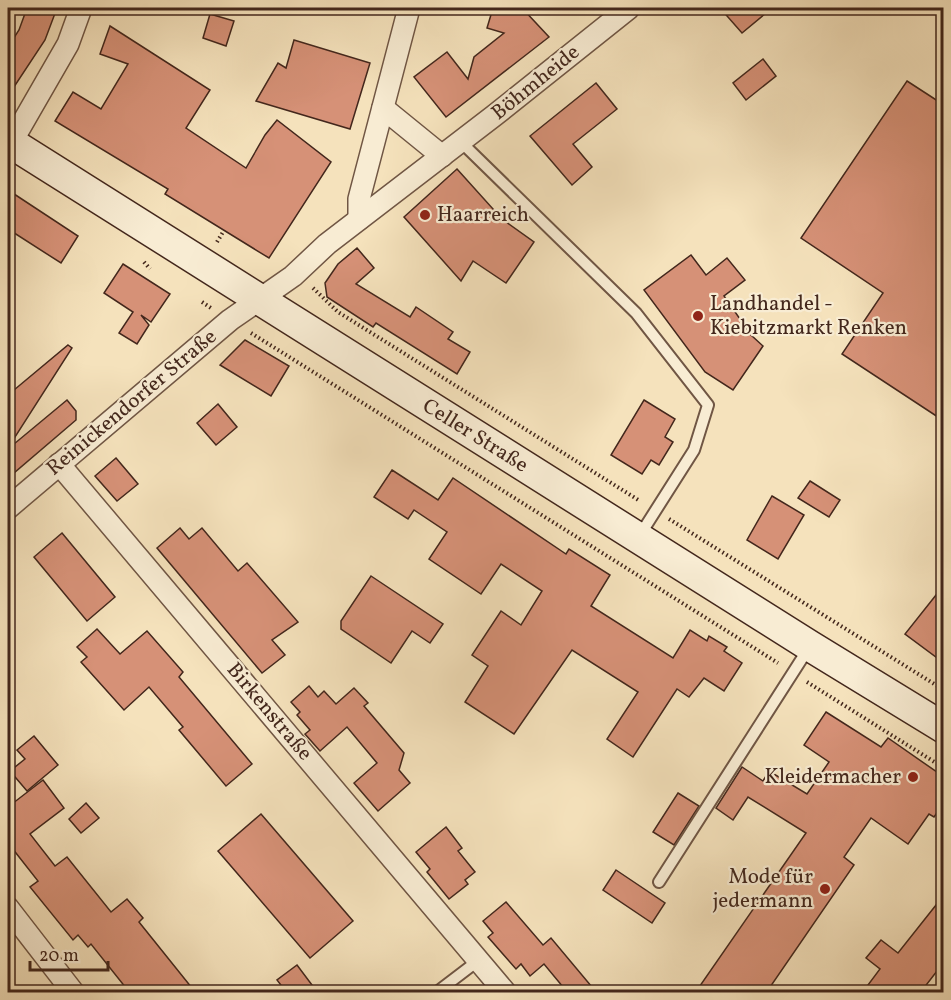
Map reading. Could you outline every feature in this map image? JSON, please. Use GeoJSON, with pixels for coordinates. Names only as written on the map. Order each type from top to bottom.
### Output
{"type":"FeatureCollection","features":[{"type":"Feature","properties":{"kind":"main road","name":"Celler Straße"},"geometry":{"type":"LineString","coordinates":[[9,142],[944,728]]}},
{"type":"Feature","properties":{"kind":"street"},"geometry":{"type":"LineString","coordinates":[[9,142],[68,44],[81,8]]}},
{"type":"Feature","properties":{"kind":"street"},"geometry":{"type":"LineString","coordinates":[[360,219],[359,199],[409,8]]}},
{"type":"Feature","properties":{"kind":"street","name":"Böhmheide"},"geometry":{"type":"LineString","coordinates":[[258,299],[293,276],[327,244],[461,142],[629,8]]}},
{"type":"Feature","properties":{"kind":"street"},"geometry":{"type":"LineString","coordinates":[[383,108],[442,156]]}},
{"type":"Feature","properties":{"kind":"street","name":"Reinickendorfer Straße"},"geometry":{"type":"LineString","coordinates":[[8,508],[230,320],[258,299]]}},
{"type":"Feature","properties":{"kind":"street","name":"Birkenstraße"},"geometry":{"type":"LineString","coordinates":[[59,464],[506,993]]}},
{"type":"Feature","properties":{"kind":"street"},"geometry":{"type":"LineString","coordinates":[[8,908],[74,993]]}},
{"type":"Feature","properties":{"kind":"lane"},"geometry":{"type":"LineString","coordinates":[[461,142],[636,313],[708,405],[694,450],[638,538]]}},
{"type":"Feature","properties":{"kind":"lane"},"geometry":{"type":"LineString","coordinates":[[658,882],[810,646]]}},
{"type":"Feature","properties":{"kind":"lane"},"geometry":{"type":"LineString","coordinates":[[437,993],[479,960]]}},
{"type":"Feature","properties":{"kind":"path"},"geometry":{"type":"LineString","coordinates":[[319,291],[325,301],[338,312]]}},
{"type":"Feature","properties":{"kind":"path"},"geometry":{"type":"LineString","coordinates":[[244,328],[944,768]]}},
{"type":"Feature","properties":{"kind":"building"},"geometry":{"type":"Polygon","coordinates":[[[27,8],[57,8],[45,40],[8,96],[8,47],[19,30],[27,8]]]}},
{"type":"Feature","properties":{"kind":"building"},"geometry":{"type":"Polygon","coordinates":[[[493,8],[522,8],[549,37],[446,117],[414,77],[447,52],[468,79],[474,57],[504,33],[487,28],[493,8]]]}},
{"type":"Feature","properties":{"kind":"building"},"geometry":{"type":"Polygon","coordinates":[[[720,8],[772,8],[742,33],[720,8]]]}},
{"type":"Feature","properties":{"kind":"building"},"geometry":{"type":"Polygon","coordinates":[[[210,14],[234,21],[226,46],[203,38],[210,14]]]}},
{"type":"Feature","properties":{"kind":"building"},"geometry":{"type":"Polygon","coordinates":[[[110,26],[210,90],[186,128],[246,168],[265,135],[277,120],[331,162],[269,258],[165,194],[168,189],[55,121],[73,92],[101,109],[128,64],[100,54],[110,26]]]}},
{"type":"Feature","properties":{"kind":"building"},"geometry":{"type":"Polygon","coordinates":[[[294,40],[370,63],[350,129],[256,101],[278,63],[286,68],[294,40]]]}},
{"type":"Feature","properties":{"kind":"building"},"geometry":{"type":"Polygon","coordinates":[[[763,59],[776,76],[746,100],[733,83],[763,59]]]}},
{"type":"Feature","properties":{"kind":"building"},"geometry":{"type":"Polygon","coordinates":[[[907,81],[944,105],[944,421],[842,354],[883,293],[801,238],[907,81]]]}},
{"type":"Feature","properties":{"kind":"building"},"geometry":{"type":"Polygon","coordinates":[[[596,83],[617,109],[573,144],[592,167],[572,185],[530,136],[596,83]]]}},
{"type":"Feature","properties":{"kind":"building"},"geometry":{"type":"Polygon","coordinates":[[[457,169],[502,219],[534,242],[506,283],[473,261],[461,281],[404,217],[457,169]]]}},
{"type":"Feature","properties":{"kind":"building"},"geometry":{"type":"Polygon","coordinates":[[[8,190],[78,236],[61,263],[8,229],[8,190]]]}},
{"type":"Feature","properties":{"kind":"building"},"geometry":{"type":"Polygon","coordinates":[[[357,248],[374,268],[356,284],[410,317],[416,307],[453,332],[448,339],[470,352],[457,374],[376,323],[373,327],[327,297],[325,283],[338,264],[357,248]]]}},
{"type":"Feature","properties":{"kind":"building"},"geometry":{"type":"Polygon","coordinates":[[[691,255],[706,275],[727,258],[745,280],[724,296],[751,335],[763,346],[733,390],[705,372],[644,290],[691,255]]]}},
{"type":"Feature","properties":{"kind":"building"},"geometry":{"type":"Polygon","coordinates":[[[123,264],[170,294],[151,322],[141,315],[149,325],[137,344],[119,333],[133,312],[104,293],[123,264]]]}},
{"type":"Feature","properties":{"kind":"building"},"geometry":{"type":"Polygon","coordinates":[[[245,340],[289,366],[271,396],[220,365],[245,340]]]}},
{"type":"Feature","properties":{"kind":"building"},"geometry":{"type":"Polygon","coordinates":[[[68,345],[72,348],[8,448],[8,395],[68,345]]]}},
{"type":"Feature","properties":{"kind":"building"},"geometry":{"type":"Polygon","coordinates":[[[67,400],[76,411],[76,420],[8,478],[8,449],[67,400]]]}},
{"type":"Feature","properties":{"kind":"building"},"geometry":{"type":"Polygon","coordinates":[[[644,400],[675,419],[665,437],[673,442],[659,465],[651,460],[642,474],[611,455],[644,400]]]}},
{"type":"Feature","properties":{"kind":"building"},"geometry":{"type":"Polygon","coordinates":[[[218,404],[237,427],[216,445],[197,423],[218,404]]]}},
{"type":"Feature","properties":{"kind":"building"},"geometry":{"type":"Polygon","coordinates":[[[116,458],[138,484],[117,501],[95,476],[116,458]]]}},
{"type":"Feature","properties":{"kind":"building"},"geometry":{"type":"Polygon","coordinates":[[[392,470],[438,500],[453,478],[566,554],[569,549],[610,575],[591,606],[673,658],[690,630],[707,641],[709,636],[727,647],[724,651],[742,663],[724,691],[704,678],[689,697],[677,689],[633,757],[607,739],[638,692],[572,650],[514,734],[465,702],[488,666],[472,655],[501,611],[521,625],[542,591],[501,564],[481,594],[429,559],[447,532],[414,510],[408,519],[374,497],[392,470]]]}},
{"type":"Feature","properties":{"kind":"building"},"geometry":{"type":"Polygon","coordinates":[[[810,481],[840,500],[829,517],[798,498],[810,481]]]}},
{"type":"Feature","properties":{"kind":"building"},"geometry":{"type":"Polygon","coordinates":[[[772,496],[804,515],[778,559],[747,540],[772,496]]]}},
{"type":"Feature","properties":{"kind":"building"},"geometry":{"type":"Polygon","coordinates":[[[180,528],[189,539],[202,528],[238,571],[247,563],[298,622],[272,640],[285,655],[262,673],[157,548],[180,528]]]}},
{"type":"Feature","properties":{"kind":"building"},"geometry":{"type":"Polygon","coordinates":[[[62,533],[115,597],[87,621],[34,557],[62,533]]]}},
{"type":"Feature","properties":{"kind":"building"},"geometry":{"type":"Polygon","coordinates":[[[371,576],[443,624],[430,643],[412,631],[391,663],[341,629],[341,621],[371,576]]]}},
{"type":"Feature","properties":{"kind":"building"},"geometry":{"type":"Polygon","coordinates":[[[944,585],[944,663],[905,634],[944,585]]]}},
{"type":"Feature","properties":{"kind":"building"},"geometry":{"type":"Polygon","coordinates":[[[97,629],[120,654],[147,631],[183,672],[179,677],[252,764],[226,786],[179,730],[183,727],[149,687],[124,710],[81,662],[87,657],[77,647],[97,629]]]}},
{"type":"Feature","properties":{"kind":"building"},"geometry":{"type":"Polygon","coordinates":[[[309,686],[318,697],[324,691],[336,704],[354,688],[368,703],[364,706],[404,753],[399,770],[410,783],[378,811],[354,783],[377,763],[347,727],[320,751],[305,734],[310,730],[297,715],[300,712],[291,702],[309,686]]]}},
{"type":"Feature","properties":{"kind":"building"},"geometry":{"type":"Polygon","coordinates":[[[826,712],[881,747],[888,738],[944,777],[944,803],[934,817],[929,814],[908,844],[871,818],[844,857],[854,865],[766,993],[695,993],[806,833],[748,797],[733,820],[716,808],[742,767],[763,781],[769,771],[807,794],[829,762],[804,745],[826,712]]]}},
{"type":"Feature","properties":{"kind":"building"},"geometry":{"type":"Polygon","coordinates":[[[34,736],[58,765],[27,791],[10,771],[25,759],[17,750],[34,736]]]}},
{"type":"Feature","properties":{"kind":"building"},"geometry":{"type":"Polygon","coordinates":[[[43,780],[64,808],[30,834],[55,866],[67,857],[111,912],[127,899],[143,918],[139,922],[196,993],[130,993],[91,944],[88,947],[78,935],[73,940],[30,887],[38,881],[12,848],[8,852],[8,807],[43,780]]]}},
{"type":"Feature","properties":{"kind":"building"},"geometry":{"type":"Polygon","coordinates":[[[678,793],[699,806],[674,845],[653,832],[678,793]]]}},
{"type":"Feature","properties":{"kind":"building"},"geometry":{"type":"Polygon","coordinates":[[[86,803],[99,818],[81,833],[69,819],[86,803]]]}},
{"type":"Feature","properties":{"kind":"building"},"geometry":{"type":"Polygon","coordinates":[[[261,814],[353,921],[310,958],[218,851],[261,814]]]}},
{"type":"Feature","properties":{"kind":"building"},"geometry":{"type":"Polygon","coordinates":[[[446,827],[462,848],[458,851],[475,872],[465,880],[468,884],[449,899],[427,872],[430,869],[416,852],[446,827]]]}},
{"type":"Feature","properties":{"kind":"building"},"geometry":{"type":"Polygon","coordinates":[[[616,870],[665,903],[652,923],[603,890],[616,870]]]}},
{"type":"Feature","properties":{"kind":"building"},"geometry":{"type":"Polygon","coordinates":[[[944,895],[944,962],[920,993],[862,993],[880,969],[866,958],[881,940],[898,953],[944,895]]]}},
{"type":"Feature","properties":{"kind":"building"},"geometry":{"type":"Polygon","coordinates":[[[506,902],[543,945],[551,938],[597,993],[568,993],[544,964],[530,976],[521,964],[516,969],[488,937],[493,933],[483,921],[506,902]]]}},
{"type":"Feature","properties":{"kind":"building"},"geometry":{"type":"Polygon","coordinates":[[[297,965],[318,993],[287,993],[277,980],[297,965]]]}},
{"type":"Feature","properties":{"kind":"place","name":"Haarreich"},"geometry":{"type":"Point","coordinates":[425,215]}},
{"type":"Feature","properties":{"kind":"place","name":"Landhandel - Kiebitzmarkt Renken"},"geometry":{"type":"Point","coordinates":[698,316]}},
{"type":"Feature","properties":{"kind":"place","name":"Kleidermacher"},"geometry":{"type":"Point","coordinates":[913,777]}},
{"type":"Feature","properties":{"kind":"place","name":"Mode für jedermann"},"geometry":{"type":"Point","coordinates":[825,889]}}]}
